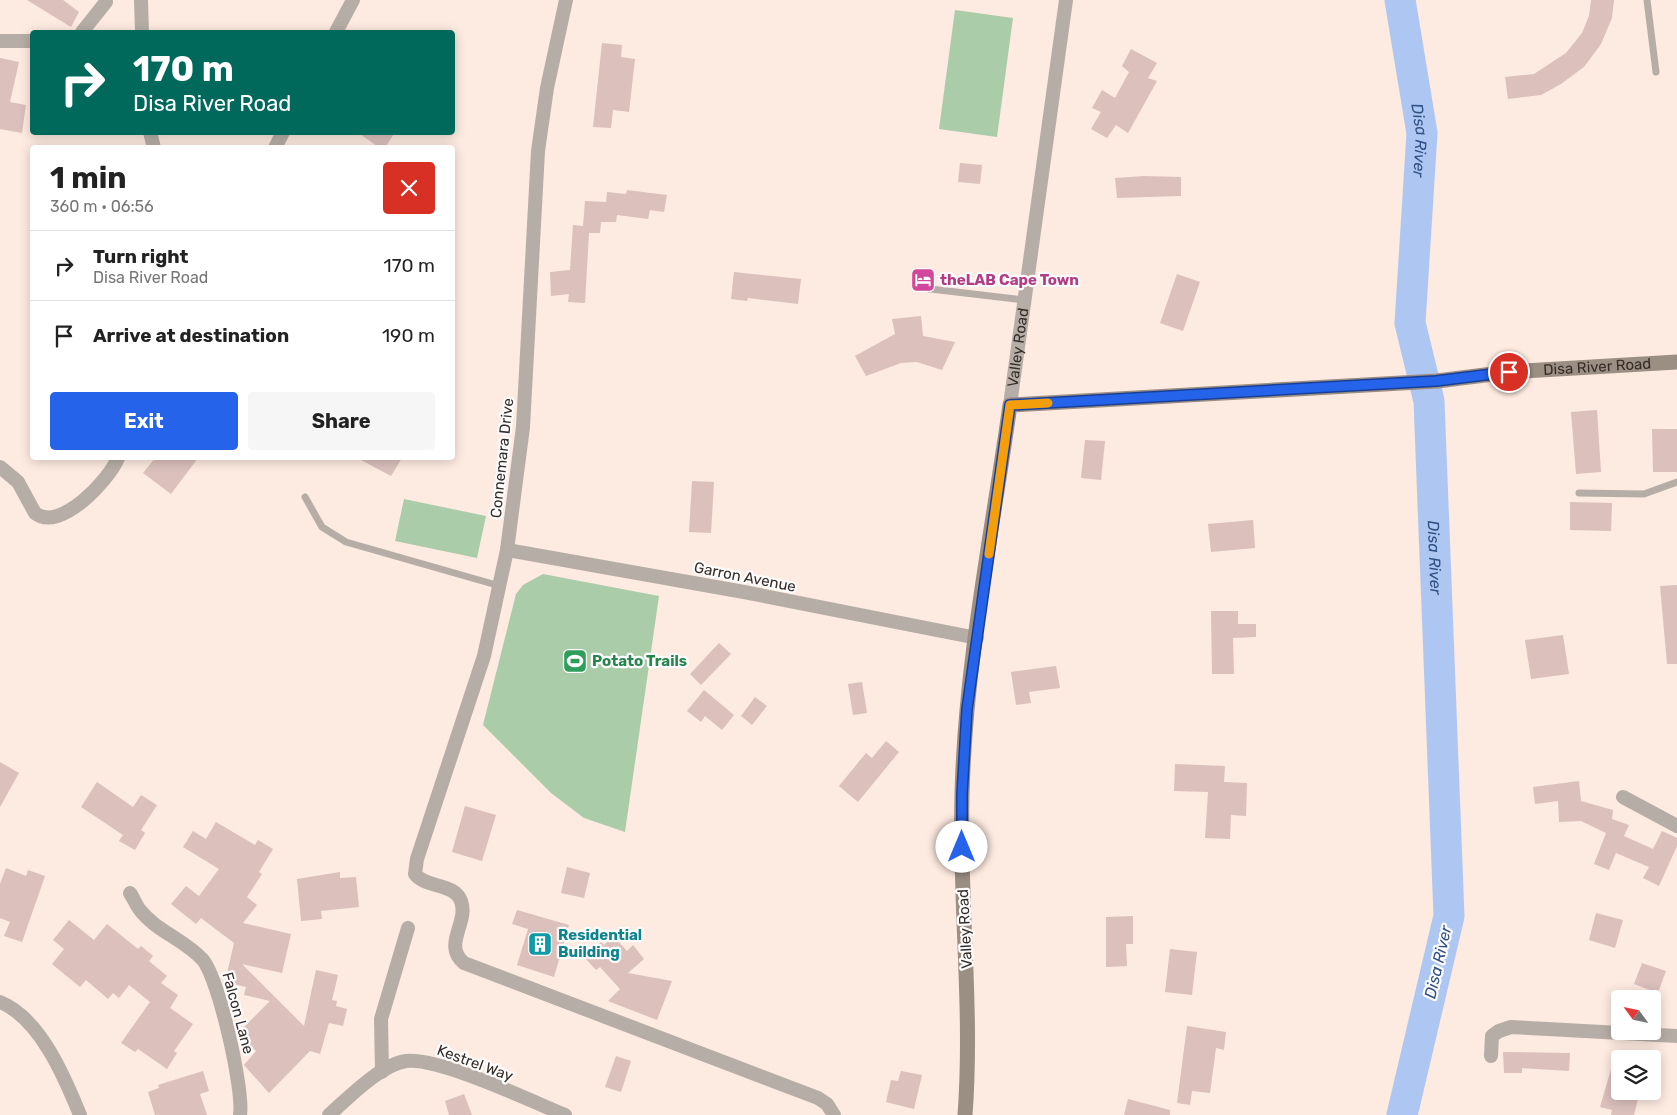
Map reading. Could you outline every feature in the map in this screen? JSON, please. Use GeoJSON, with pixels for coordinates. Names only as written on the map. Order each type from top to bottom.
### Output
{"type":"FeatureCollection","features":[{"type":"Feature","properties":{"kind":"street"},"geometry":{"type":"LineString","coordinates":[[141,0],[142,30]]}},
{"type":"Feature","properties":{"kind":"street"},"geometry":{"type":"LineString","coordinates":[[337,30],[353,0]]}},
{"type":"Feature","properties":{"kind":"street","name":"Connemara Drive"},"geometry":{"type":"LineString","coordinates":[[566,0],[547,88],[538,151],[523,427],[508,550],[484,656],[414,870],[415,876],[420,880],[455,892],[461,901],[454,949],[457,956],[464,963],[818,1098],[827,1104],[834,1115]]}},
{"type":"Feature","properties":{"kind":"street","name":"Valley Road"},"geometry":{"type":"LineString","coordinates":[[965,1115],[968,1072],[968,989],[962,865],[962,794],[967,709],[1066,0]]}},
{"type":"Feature","properties":{"kind":"street"},"geometry":{"type":"LineString","coordinates":[[84,30],[106,2]]}},
{"type":"Feature","properties":{"kind":"street"},"geometry":{"type":"LineString","coordinates":[[0,41],[30,41]]}},
{"type":"Feature","properties":{"kind":"street","name":"Disa River Road"},"geometry":{"type":"LineString","coordinates":[[1010,405],[1436,381],[1509,372],[1677,362]]}},
{"type":"Feature","properties":{"kind":"street"},"geometry":{"type":"LineString","coordinates":[[0,467],[18,482],[35,513],[39,516],[50,518],[64,512],[95,492],[107,478],[117,460]]}},
{"type":"Feature","properties":{"kind":"street","name":"Garron Avenue"},"geometry":{"type":"LineString","coordinates":[[508,550],[744,592],[976,638]]}},
{"type":"Feature","properties":{"kind":"street"},"geometry":{"type":"LineString","coordinates":[[1623,797],[1677,826]]}},
{"type":"Feature","properties":{"kind":"street","name":"Falcon Lane"},"geometry":{"type":"LineString","coordinates":[[130,894],[142,912],[192,950],[208,968],[216,988],[239,1078],[240,1115]]}},
{"type":"Feature","properties":{"kind":"street"},"geometry":{"type":"LineString","coordinates":[[382,1072],[380,1035],[382,1011],[408,928]]}},
{"type":"Feature","properties":{"kind":"street"},"geometry":{"type":"LineString","coordinates":[[0,1002],[17,1012],[54,1056],[80,1115]]}},
{"type":"Feature","properties":{"kind":"street"},"geometry":{"type":"LineString","coordinates":[[1490,1056],[1492,1036],[1499,1031],[1511,1027],[1677,1036]]}},
{"type":"Feature","properties":{"kind":"street","name":"Kestrel Way"},"geometry":{"type":"LineString","coordinates":[[328,1115],[382,1072],[407,1061],[435,1064],[565,1115]]}},
{"type":"Feature","properties":{"kind":"lane"},"geometry":{"type":"LineString","coordinates":[[1647,0],[1656,72]]}},
{"type":"Feature","properties":{"kind":"lane"},"geometry":{"type":"LineString","coordinates":[[922,288],[1024,300]]}},
{"type":"Feature","properties":{"kind":"lane"},"geometry":{"type":"LineString","coordinates":[[1579,493],[1644,494],[1677,482]]}},
{"type":"Feature","properties":{"kind":"lane"},"geometry":{"type":"LineString","coordinates":[[306,497],[322,528],[346,542],[500,586]]}},
{"type":"Feature","properties":{"kind":"green space"},"geometry":{"type":"Polygon","coordinates":[[[955,10],[1013,18],[997,137],[939,129],[955,10]]]}},
{"type":"Feature","properties":{"kind":"green space"},"geometry":{"type":"Polygon","coordinates":[[[404,499],[486,516],[477,558],[395,541],[404,499]]]}},
{"type":"Feature","properties":{"kind":"green space","name":"Potato Trails"},"geometry":{"type":"Polygon","coordinates":[[[543,574],[659,596],[625,832],[584,818],[551,793],[483,725],[516,594],[523,585],[543,574]]]}},
{"type":"Feature","properties":{"kind":"building"},"geometry":{"type":"Polygon","coordinates":[[[27,0],[63,0],[79,12],[71,27],[27,0]]]}},
{"type":"Feature","properties":{"kind":"building"},"geometry":{"type":"Polygon","coordinates":[[[1591,0],[1614,0],[1612,18],[1601,44],[1584,67],[1561,84],[1541,95],[1508,99],[1505,77],[1534,74],[1566,53],[1582,33],[1589,16],[1591,0]]]}},
{"type":"Feature","properties":{"kind":"building"},"geometry":{"type":"Polygon","coordinates":[[[602,43],[622,45],[621,57],[635,59],[629,112],[613,110],[611,128],[593,127],[602,43]]]}},
{"type":"Feature","properties":{"kind":"building"},"geometry":{"type":"Polygon","coordinates":[[[1131,49],[1157,63],[1148,78],[1157,81],[1128,133],[1116,125],[1107,138],[1091,129],[1101,112],[1092,108],[1102,90],[1115,98],[1129,72],[1122,66],[1131,49]]]}},
{"type":"Feature","properties":{"kind":"building"},"geometry":{"type":"Polygon","coordinates":[[[0,58],[19,62],[10,102],[26,105],[22,133],[0,129],[0,58]]]}},
{"type":"Feature","properties":{"kind":"building"},"geometry":{"type":"Polygon","coordinates":[[[361,135],[393,135],[387,145],[376,145],[361,135]]]}},
{"type":"Feature","properties":{"kind":"building"},"geometry":{"type":"Polygon","coordinates":[[[960,163],[982,165],[980,184],[958,182],[960,163]]]}},
{"type":"Feature","properties":{"kind":"building"},"geometry":{"type":"Polygon","coordinates":[[[1144,176],[1181,177],[1181,196],[1117,198],[1115,178],[1144,176]]]}},
{"type":"Feature","properties":{"kind":"building"},"geometry":{"type":"Polygon","coordinates":[[[627,190],[667,195],[664,212],[650,210],[648,219],[617,215],[616,222],[601,222],[600,233],[589,233],[585,303],[568,302],[569,294],[551,296],[550,272],[570,270],[573,225],[583,226],[585,201],[606,202],[607,192],[626,194],[627,190]]]}},
{"type":"Feature","properties":{"kind":"building"},"geometry":{"type":"Polygon","coordinates":[[[734,272],[801,279],[798,304],[748,298],[747,301],[731,299],[734,272]]]}},
{"type":"Feature","properties":{"kind":"building"},"geometry":{"type":"Polygon","coordinates":[[[1177,274],[1200,282],[1183,331],[1160,323],[1177,274]]]}},
{"type":"Feature","properties":{"kind":"building"},"geometry":{"type":"Polygon","coordinates":[[[921,316],[923,336],[955,342],[942,370],[917,362],[901,363],[866,376],[855,356],[895,334],[892,319],[921,316]]]}},
{"type":"Feature","properties":{"kind":"building"},"geometry":{"type":"Polygon","coordinates":[[[1597,410],[1601,472],[1576,474],[1571,412],[1597,410]]]}},
{"type":"Feature","properties":{"kind":"building"},"geometry":{"type":"Polygon","coordinates":[[[1652,429],[1677,429],[1677,472],[1653,472],[1652,429]]]}},
{"type":"Feature","properties":{"kind":"building"},"geometry":{"type":"Polygon","coordinates":[[[1085,440],[1105,441],[1101,480],[1081,478],[1085,440]]]}},
{"type":"Feature","properties":{"kind":"building"},"geometry":{"type":"Polygon","coordinates":[[[153,460],[196,460],[171,494],[143,473],[153,460]]]}},
{"type":"Feature","properties":{"kind":"building"},"geometry":{"type":"Polygon","coordinates":[[[361,460],[401,460],[391,476],[361,460]]]}},
{"type":"Feature","properties":{"kind":"building"},"geometry":{"type":"Polygon","coordinates":[[[692,481],[714,482],[711,533],[689,532],[692,481]]]}},
{"type":"Feature","properties":{"kind":"building"},"geometry":{"type":"Polygon","coordinates":[[[1570,502],[1612,503],[1611,531],[1570,530],[1570,502]]]}},
{"type":"Feature","properties":{"kind":"building"},"geometry":{"type":"Polygon","coordinates":[[[1253,520],[1255,548],[1211,552],[1208,524],[1253,520]]]}},
{"type":"Feature","properties":{"kind":"building"},"geometry":{"type":"Polygon","coordinates":[[[1677,585],[1677,664],[1667,664],[1660,586],[1677,585]]]}},
{"type":"Feature","properties":{"kind":"building"},"geometry":{"type":"Polygon","coordinates":[[[1211,611],[1238,611],[1238,624],[1256,624],[1256,637],[1233,638],[1234,674],[1212,674],[1211,611]]]}},
{"type":"Feature","properties":{"kind":"building"},"geometry":{"type":"Polygon","coordinates":[[[1563,635],[1569,674],[1531,679],[1525,640],[1563,635]]]}},
{"type":"Feature","properties":{"kind":"building"},"geometry":{"type":"Polygon","coordinates":[[[719,643],[731,654],[701,685],[690,674],[719,643]]]}},
{"type":"Feature","properties":{"kind":"building"},"geometry":{"type":"Polygon","coordinates":[[[1056,666],[1060,688],[1029,692],[1031,703],[1016,705],[1011,672],[1056,666]]]}},
{"type":"Feature","properties":{"kind":"building"},"geometry":{"type":"Polygon","coordinates":[[[862,682],[867,713],[853,715],[848,684],[862,682]]]}},
{"type":"Feature","properties":{"kind":"building"},"geometry":{"type":"Polygon","coordinates":[[[704,690],[734,715],[722,730],[705,716],[701,722],[687,711],[704,690]]]}},
{"type":"Feature","properties":{"kind":"building"},"geometry":{"type":"Polygon","coordinates":[[[755,697],[767,706],[752,725],[741,716],[755,697]]]}},
{"type":"Feature","properties":{"kind":"building"},"geometry":{"type":"Polygon","coordinates":[[[886,741],[899,752],[858,802],[839,786],[866,753],[872,758],[886,741]]]}},
{"type":"Feature","properties":{"kind":"building"},"geometry":{"type":"Polygon","coordinates":[[[0,762],[19,773],[0,807],[0,762]]]}},
{"type":"Feature","properties":{"kind":"building"},"geometry":{"type":"Polygon","coordinates":[[[1175,764],[1225,766],[1224,782],[1247,783],[1246,816],[1231,815],[1230,839],[1205,838],[1208,792],[1174,791],[1175,764]]]}},
{"type":"Feature","properties":{"kind":"building"},"geometry":{"type":"Polygon","coordinates":[[[1579,781],[1581,801],[1613,810],[1612,819],[1629,825],[1624,836],[1653,849],[1662,831],[1677,838],[1677,846],[1659,886],[1643,878],[1649,867],[1616,853],[1609,870],[1594,864],[1606,833],[1581,821],[1559,822],[1558,801],[1535,804],[1533,787],[1579,781]]]}},
{"type":"Feature","properties":{"kind":"building"},"geometry":{"type":"Polygon","coordinates":[[[97,782],[133,807],[141,795],[157,805],[141,830],[145,833],[135,850],[119,841],[123,835],[81,807],[97,782]]]}},
{"type":"Feature","properties":{"kind":"building"},"geometry":{"type":"Polygon","coordinates":[[[465,806],[496,815],[482,861],[452,852],[465,806]]]}},
{"type":"Feature","properties":{"kind":"building"},"geometry":{"type":"Polygon","coordinates":[[[216,822],[255,845],[258,840],[273,849],[259,872],[262,874],[247,897],[257,905],[243,923],[291,934],[282,973],[242,964],[304,1026],[316,970],[338,975],[332,1000],[337,1001],[336,1006],[347,1009],[343,1026],[329,1023],[320,1054],[310,1051],[269,1093],[244,1065],[256,1051],[242,1037],[246,1032],[243,1028],[270,1001],[244,995],[246,987],[225,982],[234,943],[201,918],[196,924],[171,904],[186,886],[199,896],[219,869],[183,847],[193,831],[206,839],[216,822]]]}},
{"type":"Feature","properties":{"kind":"building"},"geometry":{"type":"Polygon","coordinates":[[[567,867],[590,873],[584,898],[561,893],[567,867]]]}},
{"type":"Feature","properties":{"kind":"building"},"geometry":{"type":"Polygon","coordinates":[[[6,868],[26,876],[28,870],[45,876],[22,942],[4,936],[10,922],[0,918],[0,884],[6,868]]]}},
{"type":"Feature","properties":{"kind":"building"},"geometry":{"type":"Polygon","coordinates":[[[340,872],[340,878],[356,877],[359,907],[321,911],[322,919],[301,921],[297,879],[340,872]]]}},
{"type":"Feature","properties":{"kind":"building","name":"Residential Building"},"geometry":{"type":"Polygon","coordinates":[[[517,910],[569,925],[554,977],[517,965],[528,929],[512,924],[517,910]]]}},
{"type":"Feature","properties":{"kind":"building"},"geometry":{"type":"Polygon","coordinates":[[[1596,913],[1623,920],[1615,948],[1589,940],[1596,913]]]}},
{"type":"Feature","properties":{"kind":"building"},"geometry":{"type":"Polygon","coordinates":[[[1133,916],[1133,944],[1126,944],[1127,966],[1106,967],[1106,917],[1133,916]]]}},
{"type":"Feature","properties":{"kind":"building"},"geometry":{"type":"Polygon","coordinates":[[[69,920],[94,940],[107,924],[138,949],[141,946],[153,956],[149,961],[167,976],[161,983],[178,995],[170,1008],[193,1024],[174,1051],[177,1053],[167,1069],[138,1049],[135,1052],[121,1043],[150,1002],[129,985],[119,998],[113,993],[108,999],[86,980],[80,987],[52,964],[64,949],[53,940],[69,920]]]}},
{"type":"Feature","properties":{"kind":"building"},"geometry":{"type":"Polygon","coordinates":[[[613,936],[627,951],[633,945],[644,959],[628,973],[672,981],[657,1020],[608,1001],[620,989],[600,967],[596,970],[584,957],[601,942],[604,945],[613,936]]]}},
{"type":"Feature","properties":{"kind":"building"},"geometry":{"type":"Polygon","coordinates":[[[1170,949],[1197,952],[1192,995],[1165,992],[1170,949]]]}},
{"type":"Feature","properties":{"kind":"building"},"geometry":{"type":"Polygon","coordinates":[[[1642,963],[1666,971],[1659,990],[1650,990],[1634,984],[1642,963]]]}},
{"type":"Feature","properties":{"kind":"building"},"geometry":{"type":"Polygon","coordinates":[[[1187,1026],[1226,1032],[1224,1050],[1216,1048],[1210,1093],[1192,1091],[1190,1105],[1177,1103],[1187,1026]]]}},
{"type":"Feature","properties":{"kind":"building"},"geometry":{"type":"Polygon","coordinates":[[[1503,1052],[1570,1053],[1569,1071],[1522,1068],[1522,1073],[1504,1073],[1503,1052]]]}},
{"type":"Feature","properties":{"kind":"building"},"geometry":{"type":"Polygon","coordinates":[[[616,1056],[631,1061],[621,1092],[605,1087],[616,1056]]]}},
{"type":"Feature","properties":{"kind":"building"},"geometry":{"type":"Polygon","coordinates":[[[1611,1069],[1611,1100],[1638,1100],[1634,1115],[1611,1115],[1612,1110],[1600,1107],[1611,1069]]]}},
{"type":"Feature","properties":{"kind":"building"},"geometry":{"type":"Polygon","coordinates":[[[203,1071],[209,1091],[200,1094],[207,1115],[155,1115],[148,1092],[159,1088],[158,1085],[203,1071]]]}},
{"type":"Feature","properties":{"kind":"building"},"geometry":{"type":"Polygon","coordinates":[[[901,1071],[922,1075],[914,1109],[886,1102],[891,1080],[898,1081],[901,1071]]]}},
{"type":"Feature","properties":{"kind":"building"},"geometry":{"type":"Polygon","coordinates":[[[464,1094],[472,1115],[449,1115],[445,1101],[464,1094]]]}},
{"type":"Feature","properties":{"kind":"building"},"geometry":{"type":"Polygon","coordinates":[[[1128,1099],[1170,1110],[1170,1115],[1124,1115],[1128,1099]]]}},
{"type":"Feature","properties":{"kind":"waterway","name":"Disa River"},"geometry":{"type":"LineString","coordinates":[[1400,0],[1422,133],[1410,323],[1429,401],[1449,916],[1402,1115]]}},
{"type":"Feature","properties":{"kind":"slow traffic"},"geometry":{"type":"LineString","coordinates":[[989,554],[1010,405],[1048,403]]}},
{"type":"Feature","properties":{"kind":"place","name":"theLAB Cape Town"},"geometry":{"type":"Point","coordinates":[923,280]}},
{"type":"Feature","properties":{"kind":"place","name":"Potato Trails"},"geometry":{"type":"Point","coordinates":[575,661]}},
{"type":"Feature","properties":{"kind":"place","name":"Residential Building"},"geometry":{"type":"Point","coordinates":[540,944]}},
{"type":"Feature","properties":{"kind":"route"},"geometry":{"type":"LineString","coordinates":[[962,847],[962,794],[967,709],[1010,405],[1436,381],[1509,372]]}}]}
